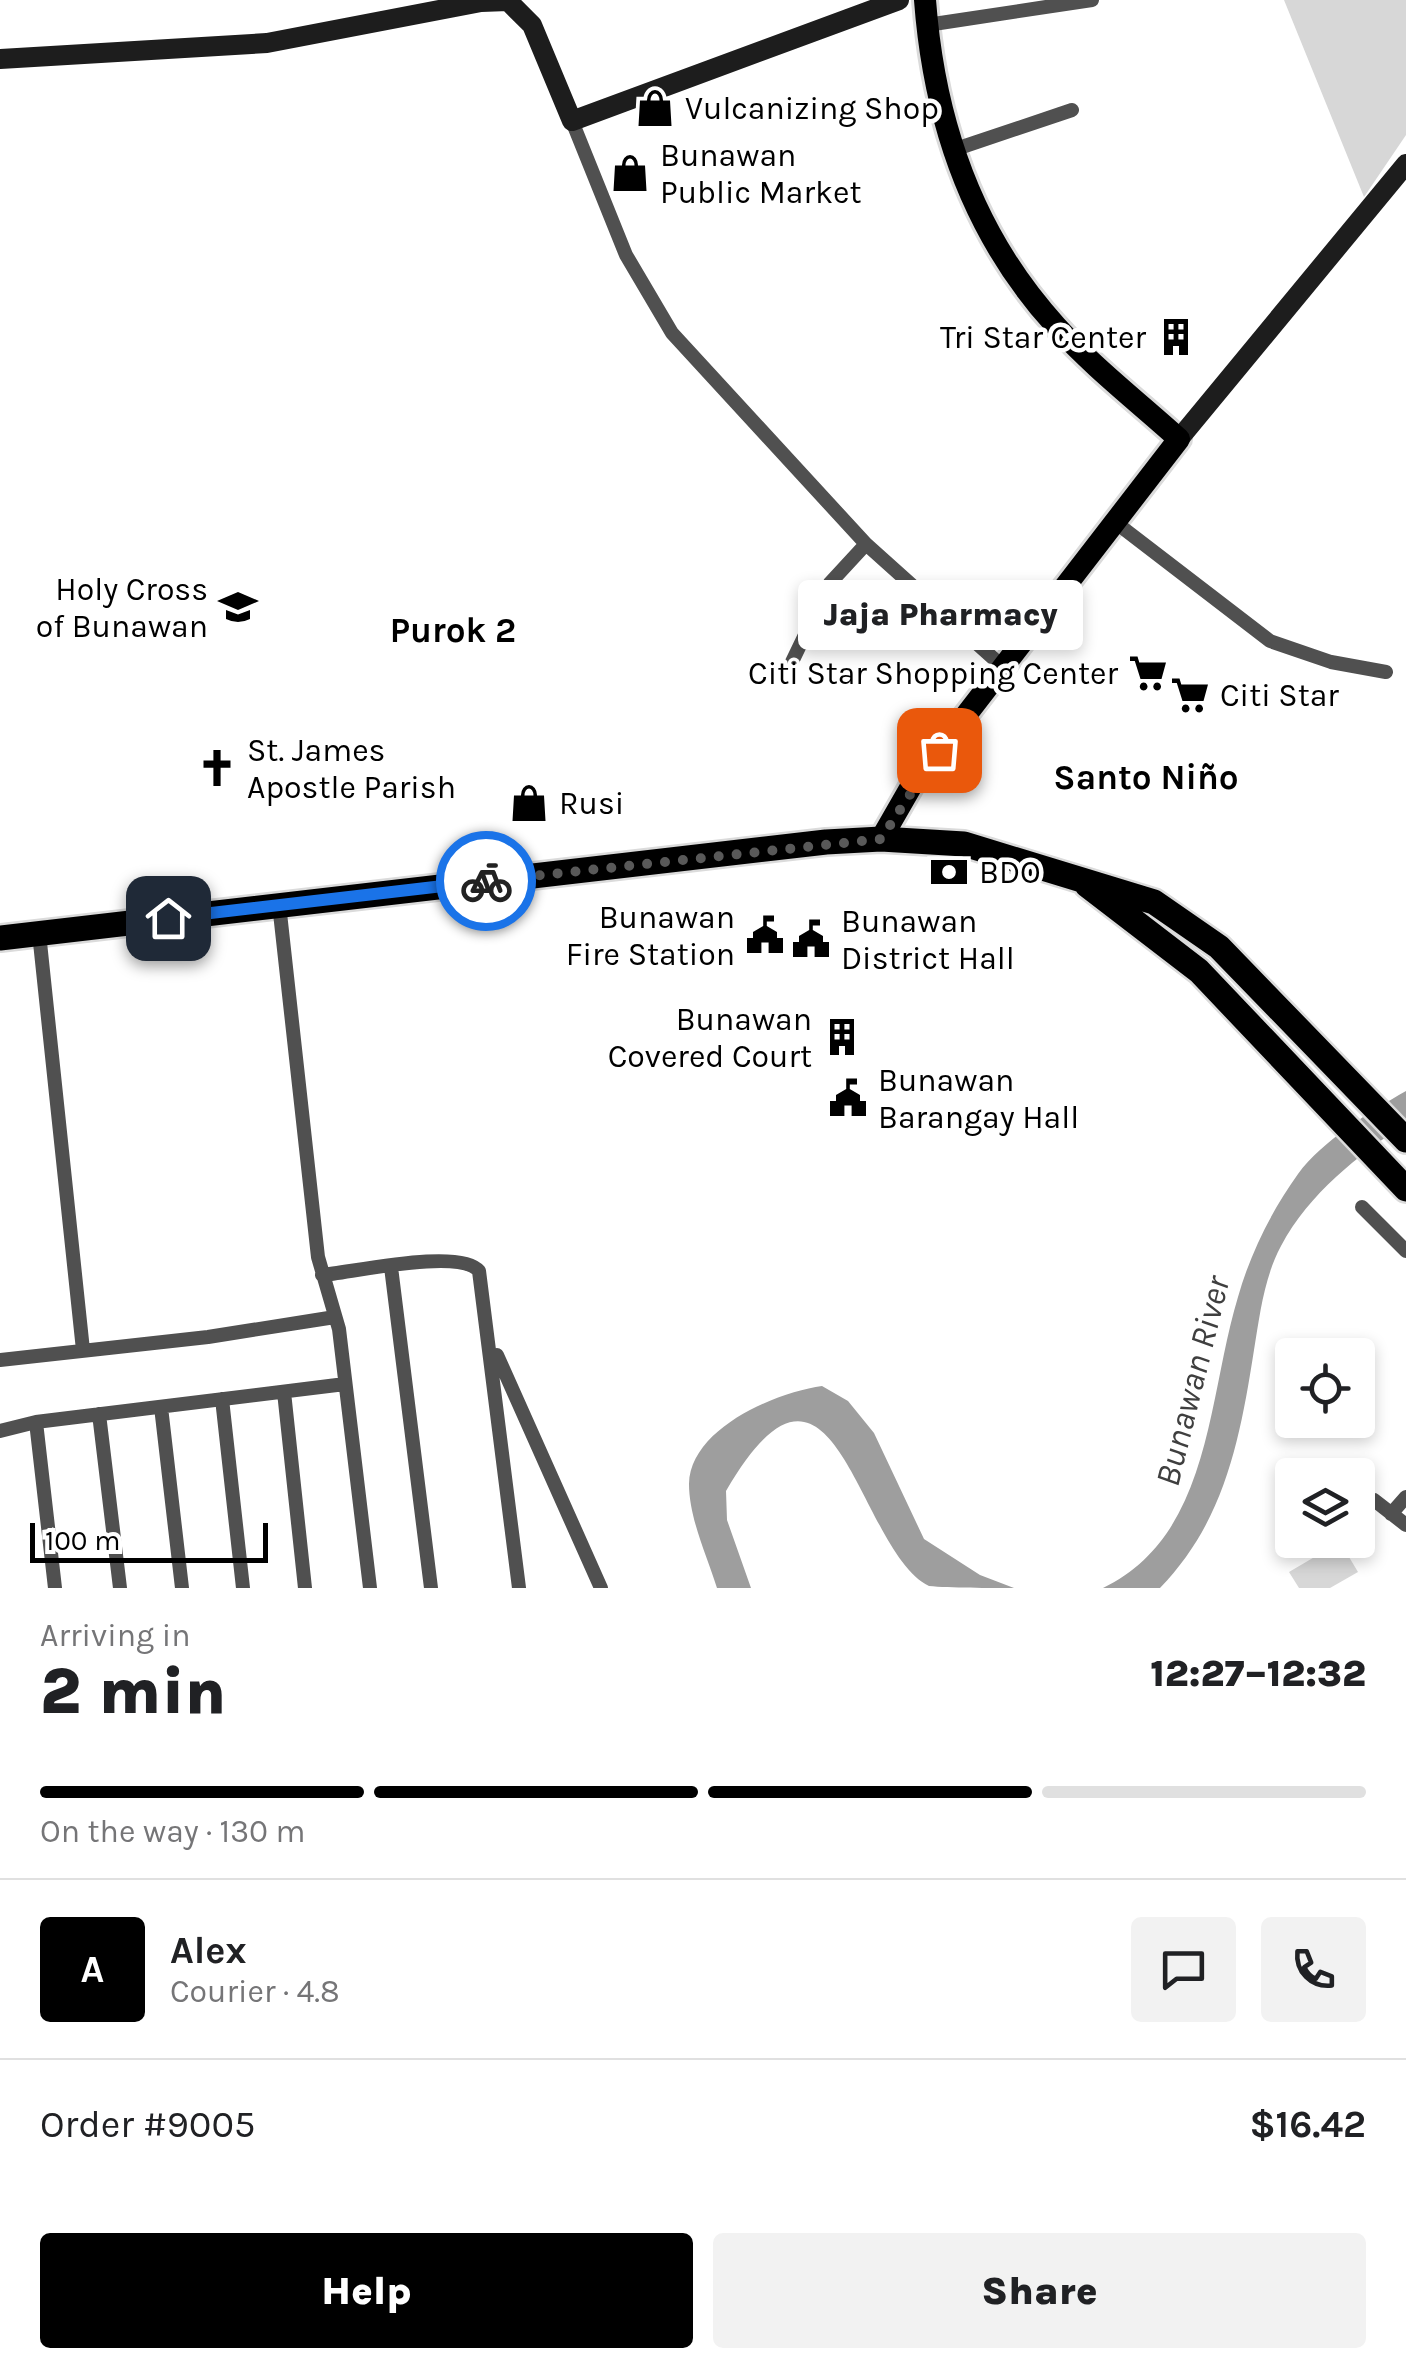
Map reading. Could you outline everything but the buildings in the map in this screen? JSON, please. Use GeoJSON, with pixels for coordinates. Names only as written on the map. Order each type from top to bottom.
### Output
{"type":"FeatureCollection","features":[{"type":"Feature","properties":{"kind":"highway"},"geometry":{"type":"LineString","coordinates":[[0,938],[881,839],[976,846],[1154,902],[1194,927],[1334,1062],[1406,1140]]}},
{"type":"Feature","properties":{"kind":"highway"},"geometry":{"type":"LineString","coordinates":[[1079,879],[1199,971],[1406,1189]]}},
{"type":"Feature","properties":{"kind":"main road"},"geometry":{"type":"LineString","coordinates":[[881,839],[912,785],[1179,439],[1058,329],[1035,302],[982,219],[953,150],[934,82],[925,0]]}},
{"type":"Feature","properties":{"kind":"street"},"geometry":{"type":"LineString","coordinates":[[572,120],[898,0]]}},
{"type":"Feature","properties":{"kind":"street"},"geometry":{"type":"LineString","coordinates":[[927,25],[1092,0]]}},
{"type":"Feature","properties":{"kind":"street"},"geometry":{"type":"LineString","coordinates":[[0,59],[268,43],[481,2],[508,2],[532,25],[631,266],[664,322],[866,544],[1003,667]]}},
{"type":"Feature","properties":{"kind":"street"},"geometry":{"type":"LineString","coordinates":[[953,150],[1072,110]]}},
{"type":"Feature","properties":{"kind":"street"},"geometry":{"type":"LineString","coordinates":[[1179,439],[1406,164]]}},
{"type":"Feature","properties":{"kind":"street"},"geometry":{"type":"LineString","coordinates":[[1115,522],[1260,635],[1331,662],[1386,672]]}},
{"type":"Feature","properties":{"kind":"street"},"geometry":{"type":"LineString","coordinates":[[790,666],[830,582],[866,544]]}},
{"type":"Feature","properties":{"kind":"street"},"geometry":{"type":"LineString","coordinates":[[280,904],[322,1275],[335,1317],[370,1588]]}},
{"type":"Feature","properties":{"kind":"street"},"geometry":{"type":"LineString","coordinates":[[39,934],[83,1350]]}},
{"type":"Feature","properties":{"kind":"street"},"geometry":{"type":"LineString","coordinates":[[1362,1208],[1406,1251]]}},
{"type":"Feature","properties":{"kind":"street"},"geometry":{"type":"LineString","coordinates":[[322,1275],[451,1260],[473,1264],[483,1282],[519,1588]]}},
{"type":"Feature","properties":{"kind":"street"},"geometry":{"type":"LineString","coordinates":[[392,1267],[430,1588]]}},
{"type":"Feature","properties":{"kind":"street"},"geometry":{"type":"LineString","coordinates":[[0,1360],[208,1337],[335,1317]]}},
{"type":"Feature","properties":{"kind":"street"},"geometry":{"type":"LineString","coordinates":[[490,1340],[601,1588]]}},
{"type":"Feature","properties":{"kind":"street"},"geometry":{"type":"LineString","coordinates":[[0,1431],[36,1422],[345,1384]]}},
{"type":"Feature","properties":{"kind":"street"},"geometry":{"type":"LineString","coordinates":[[284,1392],[306,1588]]}},
{"type":"Feature","properties":{"kind":"street"},"geometry":{"type":"LineString","coordinates":[[222,1400],[243,1588]]}},
{"type":"Feature","properties":{"kind":"street"},"geometry":{"type":"LineString","coordinates":[[161,1407],[182,1588]]}},
{"type":"Feature","properties":{"kind":"street"},"geometry":{"type":"LineString","coordinates":[[99,1414],[120,1588]]}},
{"type":"Feature","properties":{"kind":"street"},"geometry":{"type":"LineString","coordinates":[[36,1422],[56,1588]]}},
{"type":"Feature","properties":{"kind":"street"},"geometry":{"type":"LineString","coordinates":[[1392,1514],[1406,1497]]}},
{"type":"Feature","properties":{"kind":"street"},"geometry":{"type":"LineString","coordinates":[[1375,1501],[1406,1525]]}},
{"type":"Feature","properties":{"kind":"shaded area"},"geometry":{"type":"Polygon","coordinates":[[[1284,0],[1406,0],[1406,135],[1364,197],[1284,0]]]}},
{"type":"Feature","properties":{"kind":"shaded area"},"geometry":{"type":"Polygon","coordinates":[[[1406,1091],[1406,1123],[1320,1192],[1275,1258],[1263,1296],[1235,1447],[1215,1507],[1200,1535],[1160,1588],[1103,1588],[1139,1564],[1166,1535],[1185,1500],[1200,1461],[1243,1281],[1279,1202],[1320,1150],[1406,1091]]]}},
{"type":"Feature","properties":{"kind":"shaded area"},"geometry":{"type":"Polygon","coordinates":[[[822,1386],[848,1401],[874,1433],[924,1539],[980,1575],[1014,1588],[929,1586],[904,1564],[841,1455],[819,1429],[794,1422],[763,1440],[726,1491],[727,1520],[751,1588],[717,1588],[692,1510],[689,1484],[693,1464],[704,1446],[739,1416],[782,1396],[822,1386]]]}},
{"type":"Feature","properties":{"kind":"shaded area"},"geometry":{"type":"Polygon","coordinates":[[[1313,1558],[1350,1558],[1358,1572],[1330,1588],[1299,1588],[1289,1572],[1313,1558]]]}},
{"type":"Feature","properties":{"kind":"way so far"},"geometry":{"type":"LineString","coordinates":[[486,881],[881,839],[912,785],[939,750]]}},
{"type":"Feature","properties":{"kind":"place","name":"Vulcanizing Shop"},"geometry":{"type":"Point","coordinates":[655,108]}},
{"type":"Feature","properties":{"kind":"place","name":"Bunawan Public Market"},"geometry":{"type":"Point","coordinates":[630,173]}},
{"type":"Feature","properties":{"kind":"place","name":"Tri Star Center"},"geometry":{"type":"Point","coordinates":[1176,337]}},
{"type":"Feature","properties":{"kind":"place","name":"Holy Cross of Bunawan"},"geometry":{"type":"Point","coordinates":[238,607]}},
{"type":"Feature","properties":{"kind":"place","name":"Citi Star Shopping Center"},"geometry":{"type":"Point","coordinates":[1148,673]}},
{"type":"Feature","properties":{"kind":"place","name":"Citi Star"},"geometry":{"type":"Point","coordinates":[1190,695]}},
{"type":"Feature","properties":{"kind":"place","name":"Jaja Pharmacy"},"geometry":{"type":"Point","coordinates":[939,750]}},
{"type":"Feature","properties":{"kind":"place","name":"St. James Apostle Parish"},"geometry":{"type":"Point","coordinates":[217,768]}},
{"type":"Feature","properties":{"kind":"place","name":"Rusi"},"geometry":{"type":"Point","coordinates":[529,803]}},
{"type":"Feature","properties":{"kind":"place","name":"BDO"},"geometry":{"type":"Point","coordinates":[949,872]}},
{"type":"Feature","properties":{"kind":"place","name":"Bunawan Fire Station"},"geometry":{"type":"Point","coordinates":[765,935]}},
{"type":"Feature","properties":{"kind":"place","name":"Bunawan District Hall"},"geometry":{"type":"Point","coordinates":[811,939]}},
{"type":"Feature","properties":{"kind":"place","name":"Bunawan Covered Court"},"geometry":{"type":"Point","coordinates":[842,1037]}},
{"type":"Feature","properties":{"kind":"place","name":"Bunawan Barangay Hall"},"geometry":{"type":"Point","coordinates":[848,1098]}},
{"type":"Feature","properties":{"kind":"district","name":"Purok 2"},"geometry":{"type":"Point","coordinates":[453,630]}},
{"type":"Feature","properties":{"kind":"district","name":"Santo Niño"},"geometry":{"type":"Point","coordinates":[1146,777]}},
{"type":"Feature","properties":{"kind":"route"},"geometry":{"type":"LineString","coordinates":[[168,918],[486,881]]}},
{"type":"Feature","properties":{"kind":"water label","name":"Bunawan River"},"geometry":{"type":"Point","coordinates":[1192,1381]}}]}
